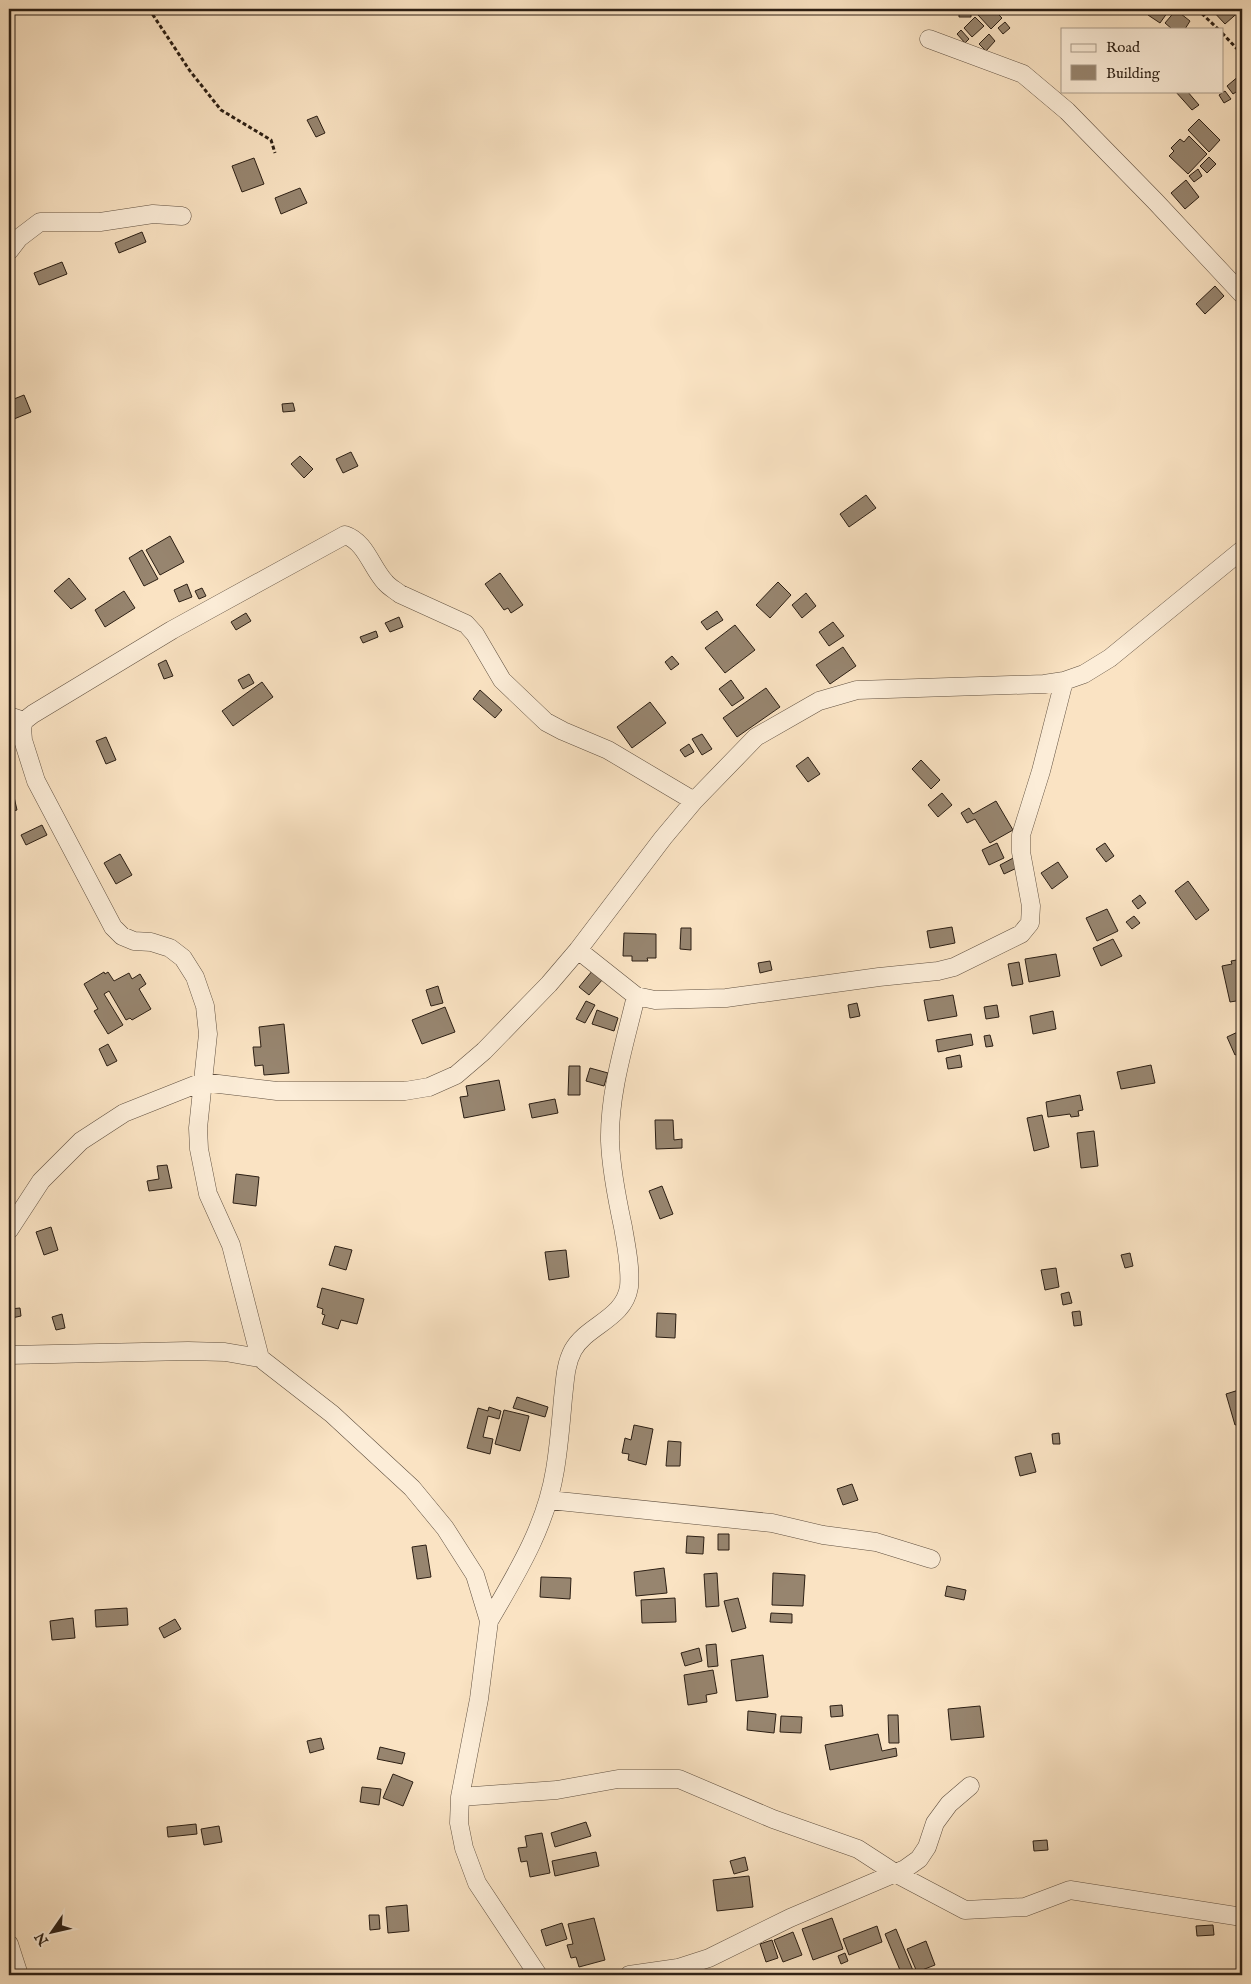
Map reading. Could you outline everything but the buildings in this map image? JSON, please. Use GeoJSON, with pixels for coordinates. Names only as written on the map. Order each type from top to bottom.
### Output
{"type":"FeatureCollection","features":[{"type":"Feature","properties":{"kind":"street"},"geometry":{"type":"LineString","coordinates":[[929,39],[1023,74],[1067,111],[1156,201],[1242,294]]}},
{"type":"Feature","properties":{"kind":"street"},"geometry":{"type":"LineString","coordinates":[[9,251],[19,238],[40,222],[100,222],[153,214],[182,216]]}},
{"type":"Feature","properties":{"kind":"street"},"geometry":{"type":"LineString","coordinates":[[260,1358],[231,1245],[208,1194],[198,1149],[202,1082],[208,1034],[205,1006],[195,977],[183,958],[170,948],[151,942],[134,941],[122,936],[113,927],[36,781],[23,740],[22,728],[17,718],[33,714],[172,630],[345,535],[352,537],[359,543],[384,582],[400,594],[466,624],[475,634],[502,680],[546,722],[608,750],[694,801]]}},
{"type":"Feature","properties":{"kind":"street"},"geometry":{"type":"LineString","coordinates":[[9,1230],[41,1181],[81,1141],[124,1112],[202,1082],[277,1091],[406,1091],[429,1087],[456,1075],[484,1051],[549,984],[578,950],[652,852],[694,801],[756,737],[819,701],[857,690],[1044,684],[1064,681],[1084,674],[1110,658],[1242,550]]}},
{"type":"Feature","properties":{"kind":"street"},"geometry":{"type":"LineString","coordinates":[[578,950],[636,996],[655,1000],[726,998],[870,978],[938,971],[954,967],[1021,934],[1030,923],[1031,906],[1021,852],[1021,835],[1041,771],[1064,681]]}},
{"type":"Feature","properties":{"kind":"street"},"geometry":{"type":"LineString","coordinates":[[538,1975],[477,1883],[464,1848],[459,1823],[460,1797],[479,1699],[489,1621],[524,1561],[538,1531],[549,1500],[555,1470],[566,1367],[573,1350],[580,1340],[613,1315],[624,1301],[629,1284],[627,1250],[616,1193],[610,1141],[612,1099],[636,996]]}},
{"type":"Feature","properties":{"kind":"street"},"geometry":{"type":"LineString","coordinates":[[9,1354],[225,1352],[260,1358],[332,1414],[412,1488],[445,1528],[475,1575],[489,1621]]}},
{"type":"Feature","properties":{"kind":"street"},"geometry":{"type":"LineString","coordinates":[[549,1500],[772,1523],[823,1535],[876,1542],[931,1559]]}},
{"type":"Feature","properties":{"kind":"street"},"geometry":{"type":"LineString","coordinates":[[460,1797],[557,1790],[618,1779],[679,1779],[774,1819],[858,1849],[895,1873],[965,1910],[1025,1907],[1070,1890],[1242,1917]]}},
{"type":"Feature","properties":{"kind":"street"},"geometry":{"type":"LineString","coordinates":[[629,1975],[678,1968],[709,1958],[790,1918],[905,1869],[919,1859],[927,1848],[935,1823],[949,1804],[970,1786]]}},
{"type":"Feature","properties":{"kind":"street"},"geometry":{"type":"LineString","coordinates":[[9,1944],[20,1975]]}},
{"type":"Feature","properties":{"kind":"path"},"geometry":{"type":"LineString","coordinates":[[149,9],[190,71],[221,110],[271,140],[275,153]]}},
{"type":"Feature","properties":{"kind":"path"},"geometry":{"type":"LineString","coordinates":[[1197,9],[1217,28]]}},
{"type":"Feature","properties":{"kind":"path"},"geometry":{"type":"LineString","coordinates":[[1224,35],[1242,54]]}}]}
